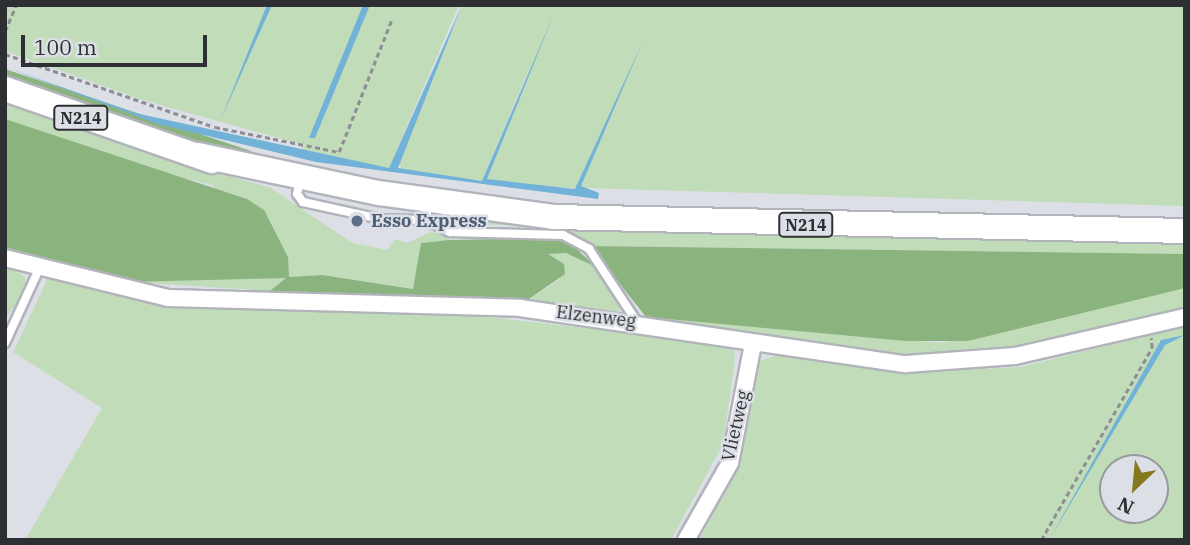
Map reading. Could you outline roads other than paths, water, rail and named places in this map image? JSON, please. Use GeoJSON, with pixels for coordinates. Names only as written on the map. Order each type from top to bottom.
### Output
{"type":"FeatureCollection","features":[{"type":"Feature","properties":{"kind":"main road","name":"N214"},"geometry":{"type":"LineString","coordinates":[[5,89],[277,180],[300,178],[379,193],[393,202],[427,211],[648,222],[1185,231]]}},
{"type":"Feature","properties":{"kind":"street","name":"Elzenweg"},"geometry":{"type":"LineString","coordinates":[[5,258],[168,298],[520,308],[637,322],[753,344],[951,366],[1185,317]]}},
{"type":"Feature","properties":{"kind":"street","name":"Vlietweg"},"geometry":{"type":"LineString","coordinates":[[686,540],[730,463],[753,344]]}},
{"type":"Feature","properties":{"kind":"lane"},"geometry":{"type":"LineString","coordinates":[[300,178],[297,194],[313,207],[427,211],[450,232],[564,235],[589,249],[637,322]]}},
{"type":"Feature","properties":{"kind":"lane"},"geometry":{"type":"LineString","coordinates":[[5,344],[39,268]]}},
{"type":"Feature","properties":{"kind":"water"},"geometry":{"type":"Polygon","coordinates":[[[267,5],[272,5],[221,119],[267,5]]]}},
{"type":"Feature","properties":{"kind":"water"},"geometry":{"type":"Polygon","coordinates":[[[363,5],[370,5],[315,138],[309,138],[363,5]]]}},
{"type":"Feature","properties":{"kind":"water"},"geometry":{"type":"Polygon","coordinates":[[[462,5],[398,168],[482,181],[554,14],[487,179],[575,189],[643,41],[581,186],[599,193],[598,199],[316,162],[158,124],[5,67],[135,113],[389,168],[462,5]]]}},
{"type":"Feature","properties":{"kind":"water"},"geometry":{"type":"Polygon","coordinates":[[[1185,335],[1165,345],[1049,540],[1161,340],[1185,335]]]}},
{"type":"Feature","properties":{"kind":"place","name":"Esso Express"},"geometry":{"type":"Point","coordinates":[357,221]}}]}
